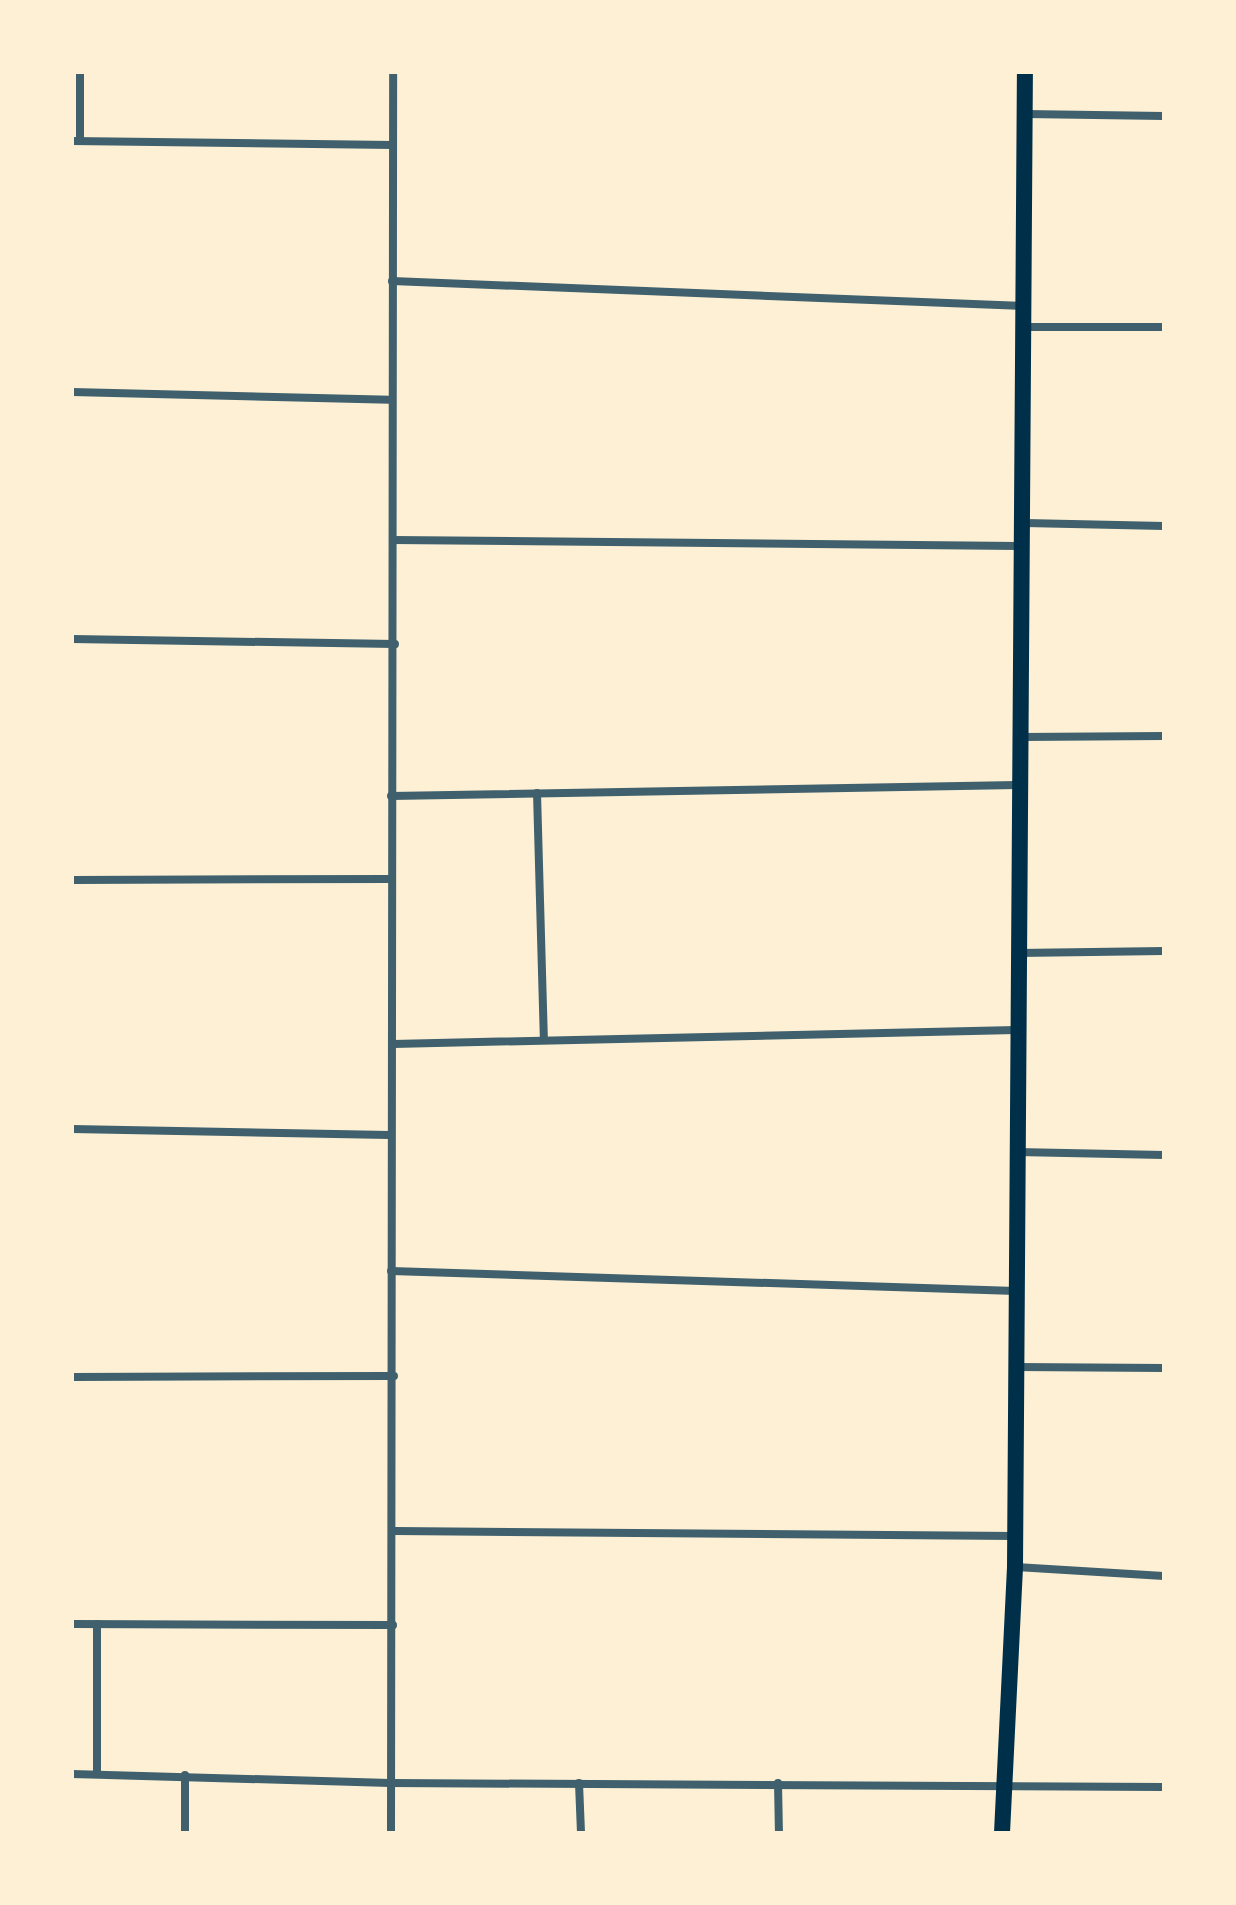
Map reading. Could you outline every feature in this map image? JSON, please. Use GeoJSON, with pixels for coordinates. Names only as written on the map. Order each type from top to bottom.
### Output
{"type":"FeatureCollection","features":[{"type":"Feature","properties":{"kind":"main road"},"geometry":{"type":"LineString","coordinates":[[1002,1833],[1015,1567],[1017,785],[1025,523],[1025,72]]}},
{"type":"Feature","properties":{"kind":"street"},"geometry":{"type":"LineString","coordinates":[[80,72],[76,141],[393,145]]}},
{"type":"Feature","properties":{"kind":"street"},"geometry":{"type":"LineString","coordinates":[[391,1833],[395,1531],[389,1135],[393,1044],[390,879],[395,644],[390,400],[393,72]]}},
{"type":"Feature","properties":{"kind":"street"},"geometry":{"type":"LineString","coordinates":[[1023,114],[1164,116]]}},
{"type":"Feature","properties":{"kind":"street"},"geometry":{"type":"LineString","coordinates":[[392,281],[1023,306]]}},
{"type":"Feature","properties":{"kind":"street"},"geometry":{"type":"LineString","coordinates":[[1023,327],[1164,327]]}},
{"type":"Feature","properties":{"kind":"street"},"geometry":{"type":"LineString","coordinates":[[72,392],[390,400]]}},
{"type":"Feature","properties":{"kind":"street"},"geometry":{"type":"LineString","coordinates":[[1025,523],[1164,526]]}},
{"type":"Feature","properties":{"kind":"street"},"geometry":{"type":"LineString","coordinates":[[393,540],[1023,546]]}},
{"type":"Feature","properties":{"kind":"street"},"geometry":{"type":"LineString","coordinates":[[72,639],[395,644]]}},
{"type":"Feature","properties":{"kind":"street"},"geometry":{"type":"LineString","coordinates":[[1019,737],[1164,736]]}},
{"type":"Feature","properties":{"kind":"street"},"geometry":{"type":"LineString","coordinates":[[391,796],[1017,785]]}},
{"type":"Feature","properties":{"kind":"street"},"geometry":{"type":"LineString","coordinates":[[537,793],[544,1040]]}},
{"type":"Feature","properties":{"kind":"street"},"geometry":{"type":"LineString","coordinates":[[72,880],[390,879]]}},
{"type":"Feature","properties":{"kind":"street"},"geometry":{"type":"LineString","coordinates":[[1018,953],[1164,951]]}},
{"type":"Feature","properties":{"kind":"street"},"geometry":{"type":"LineString","coordinates":[[393,1044],[1016,1030]]}},
{"type":"Feature","properties":{"kind":"street"},"geometry":{"type":"LineString","coordinates":[[72,1129],[389,1135]]}},
{"type":"Feature","properties":{"kind":"street"},"geometry":{"type":"LineString","coordinates":[[1016,1152],[1164,1155]]}},
{"type":"Feature","properties":{"kind":"street"},"geometry":{"type":"LineString","coordinates":[[391,1271],[1016,1291]]}},
{"type":"Feature","properties":{"kind":"street"},"geometry":{"type":"LineString","coordinates":[[1016,1367],[1164,1368]]}},
{"type":"Feature","properties":{"kind":"street"},"geometry":{"type":"LineString","coordinates":[[72,1377],[394,1376]]}},
{"type":"Feature","properties":{"kind":"street"},"geometry":{"type":"LineString","coordinates":[[395,1531],[1015,1536]]}},
{"type":"Feature","properties":{"kind":"street"},"geometry":{"type":"LineString","coordinates":[[1015,1567],[1164,1576]]}},
{"type":"Feature","properties":{"kind":"street"},"geometry":{"type":"LineString","coordinates":[[72,1624],[393,1625]]}},
{"type":"Feature","properties":{"kind":"street"},"geometry":{"type":"LineString","coordinates":[[97,1624],[97,1774]]}},
{"type":"Feature","properties":{"kind":"street"},"geometry":{"type":"LineString","coordinates":[[72,1774],[390,1783],[778,1783],[1005,1790],[1164,1787]]}},
{"type":"Feature","properties":{"kind":"street"},"geometry":{"type":"LineString","coordinates":[[185,1775],[185,1833]]}},
{"type":"Feature","properties":{"kind":"street"},"geometry":{"type":"LineString","coordinates":[[579,1783],[581,1833]]}},
{"type":"Feature","properties":{"kind":"street"},"geometry":{"type":"LineString","coordinates":[[778,1783],[779,1833]]}}]}
